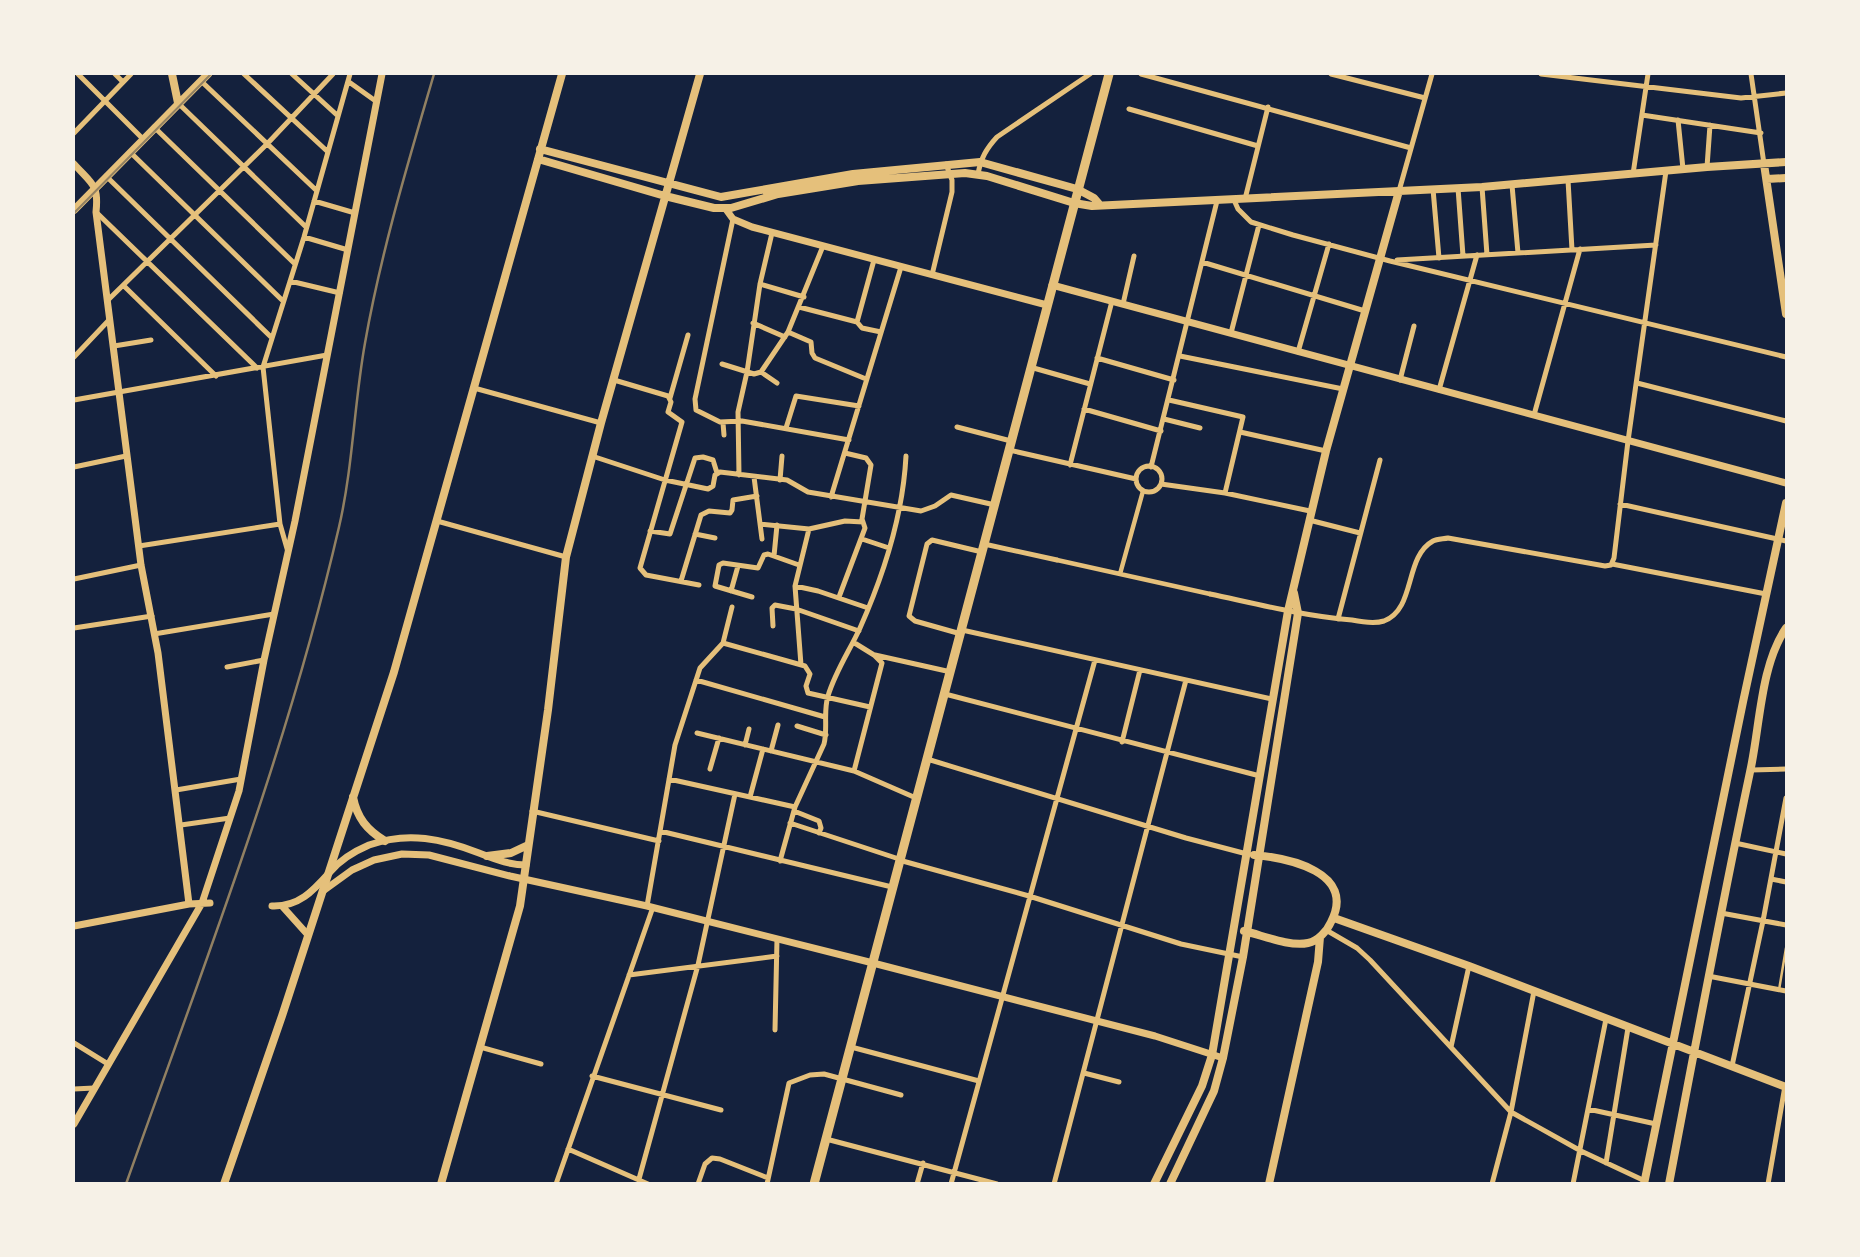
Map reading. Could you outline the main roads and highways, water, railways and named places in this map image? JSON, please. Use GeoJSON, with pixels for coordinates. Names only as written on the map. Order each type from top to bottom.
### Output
{"type":"FeatureCollection","features":[{"type":"Feature","properties":{"kind":"main road"},"geometry":{"type":"LineString","coordinates":[[172,74],[178,103]]}},
{"type":"Feature","properties":{"kind":"main road"},"geometry":{"type":"LineString","coordinates":[[74,210],[208,74]]}},
{"type":"Feature","properties":{"kind":"main road"},"geometry":{"type":"LineString","coordinates":[[224,1184],[330,872],[394,672],[562,74]]}},
{"type":"Feature","properties":{"kind":"main road"},"geometry":{"type":"LineString","coordinates":[[440,1184],[516,920],[548,710],[566,557],[700,74]]}},
{"type":"Feature","properties":{"kind":"main road"},"geometry":{"type":"LineString","coordinates":[[814,1184],[1109,74]]}},
{"type":"Feature","properties":{"kind":"main road"},"geometry":{"type":"LineString","coordinates":[[540,149],[721,197],[946,164],[980,162],[1077,190],[1094,198],[1100,205]]}},
{"type":"Feature","properties":{"kind":"main road"},"geometry":{"type":"LineString","coordinates":[[538,159],[714,208],[740,206],[778,194],[869,176],[978,174],[1074,203],[1100,205],[1482,187],[1787,162]]}},
{"type":"Feature","properties":{"kind":"main road"},"geometry":{"type":"LineString","coordinates":[[1764,164],[1787,314]]}},
{"type":"Feature","properties":{"kind":"main road"},"geometry":{"type":"LineString","coordinates":[[1767,180],[1787,177]]}},
{"type":"Feature","properties":{"kind":"main road"},"geometry":{"type":"LineString","coordinates":[[1154,1184],[1202,1086],[1212,1055],[1288,611],[1309,515],[1399,191]]}},
{"type":"Feature","properties":{"kind":"main road"},"geometry":{"type":"LineString","coordinates":[[721,197],[725,208]]}},
{"type":"Feature","properties":{"kind":"main road"},"geometry":{"type":"LineString","coordinates":[[1644,1182],[1766,594],[1783,540],[1787,503]]}},
{"type":"Feature","properties":{"kind":"main road"},"geometry":{"type":"LineString","coordinates":[[1170,1184],[1214,1091],[1223,1058],[1247,931],[1298,613],[1293,593]]}},
{"type":"Feature","properties":{"kind":"main road"},"geometry":{"type":"LineString","coordinates":[[1669,1184],[1768,670],[1787,628]]}},
{"type":"Feature","properties":{"kind":"main road"},"geometry":{"type":"LineString","coordinates":[[353,797],[364,824],[385,841]]}},
{"type":"Feature","properties":{"kind":"main road"},"geometry":{"type":"LineString","coordinates":[[487,856],[511,853],[528,845]]}},
{"type":"Feature","properties":{"kind":"main road"},"geometry":{"type":"LineString","coordinates":[[1234,928],[1307,943],[1323,933],[1334,918],[1334,891],[1321,874],[1284,858],[1247,854]]}},
{"type":"Feature","properties":{"kind":"main road"},"geometry":{"type":"LineString","coordinates":[[1334,918],[1786,1086]]}},
{"type":"Feature","properties":{"kind":"main road"},"geometry":{"type":"LineString","coordinates":[[1269,1184],[1323,933]]}},
{"type":"Feature","properties":{"kind":"tram line"},"geometry":{"type":"LineString","coordinates":[[74,213],[211,74]]}},
{"type":"Feature","properties":{"kind":"railway"},"geometry":{"type":"LineString","coordinates":[[126,1184],[242,859],[295,694],[344,504],[371,309],[434,74]]}}]}
